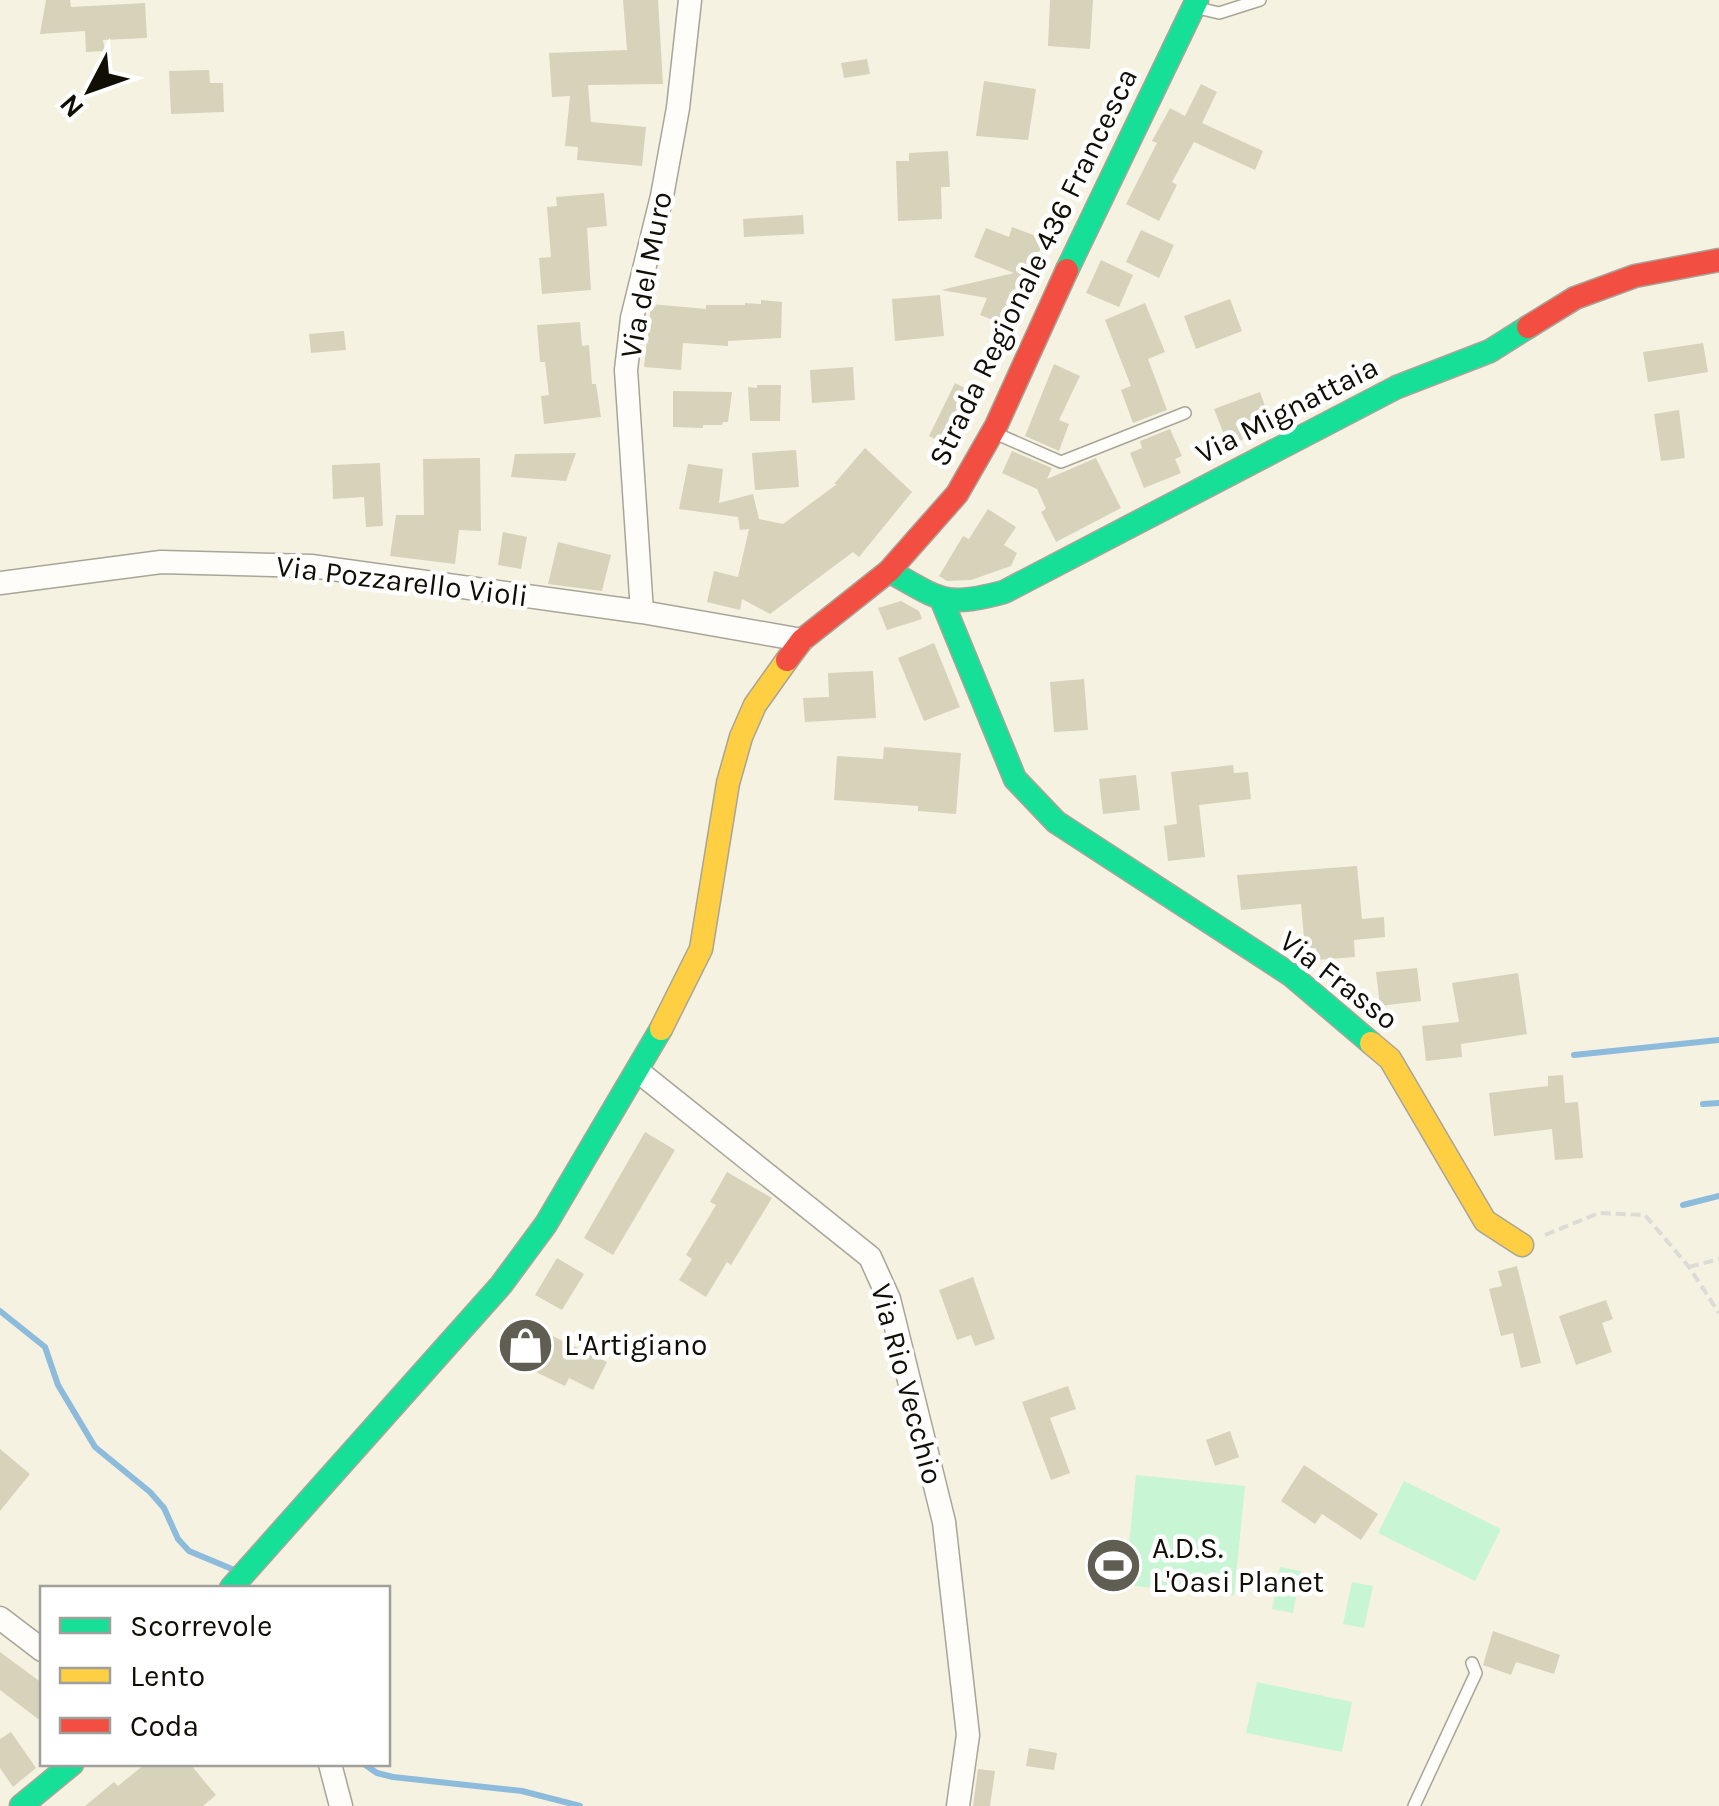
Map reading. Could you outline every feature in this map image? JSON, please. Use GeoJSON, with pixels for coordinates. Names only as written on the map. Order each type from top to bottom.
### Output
{"type":"FeatureCollection","features":[{"type":"Feature","properties":{"kind":"street","name":"Via del Muro"},"geometry":{"type":"LineString","coordinates":[[642,612],[626,370],[632,318],[662,196],[678,108],[690,0]]}},
{"type":"Feature","properties":{"kind":"street","name":"Strada Regionale 436 Francesca"},"geometry":{"type":"LineString","coordinates":[[234,1585],[501,1285],[546,1224],[639,1072],[701,949],[728,783],[741,736],[755,705],[802,640],[889,571],[957,494],[993,433],[1111,174],[1196,3]]}},
{"type":"Feature","properties":{"kind":"street","name":"Via Mignattaia"},"geometry":{"type":"LineString","coordinates":[[942,601],[974,600],[1004,592],[1397,387],[1490,351],[1575,298],[1635,276],[1719,260]]}},
{"type":"Feature","properties":{"kind":"street","name":"Via Pozzarello Violi"},"geometry":{"type":"LineString","coordinates":[[0,582],[160,562],[311,566],[642,612],[802,640]]}},
{"type":"Feature","properties":{"kind":"street"},"geometry":{"type":"LineString","coordinates":[[889,571],[942,601]]}},
{"type":"Feature","properties":{"kind":"street","name":"Via Frasso"},"geometry":{"type":"LineString","coordinates":[[942,601],[1015,779],[1056,822],[1291,975],[1390,1059],[1486,1221],[1522,1244]]}},
{"type":"Feature","properties":{"kind":"street","name":"Via Rio Vecchio"},"geometry":{"type":"LineString","coordinates":[[639,1072],[870,1256],[889,1299],[944,1522],[968,1735],[958,1806]]}},
{"type":"Feature","properties":{"kind":"street"},"geometry":{"type":"LineString","coordinates":[[0,1618],[40,1648]]}},
{"type":"Feature","properties":{"kind":"street"},"geometry":{"type":"LineString","coordinates":[[36,1802],[70,1766]]}},
{"type":"Feature","properties":{"kind":"street"},"geometry":{"type":"LineString","coordinates":[[330,1766],[340,1806]]}},
{"type":"Feature","properties":{"kind":"lane"},"geometry":{"type":"LineString","coordinates":[[1196,3],[1219,13],[1260,0]]}},
{"type":"Feature","properties":{"kind":"lane"},"geometry":{"type":"LineString","coordinates":[[993,433],[1060,462],[1185,413]]}},
{"type":"Feature","properties":{"kind":"lane"},"geometry":{"type":"LineString","coordinates":[[1414,1806],[1476,1673],[1472,1663]]}},
{"type":"Feature","properties":{"kind":"path"},"geometry":{"type":"LineString","coordinates":[[1522,1244],[1599,1213],[1645,1215],[1719,1313]]}},
{"type":"Feature","properties":{"kind":"path"},"geometry":{"type":"LineString","coordinates":[[1688,1267],[1719,1260]]}},
{"type":"Feature","properties":{"kind":"green space"},"geometry":{"type":"Polygon","coordinates":[[[1136,1475],[1245,1486],[1234,1596],[1125,1585],[1136,1475]]]}},
{"type":"Feature","properties":{"kind":"green space"},"geometry":{"type":"Polygon","coordinates":[[[1404,1481],[1501,1529],[1475,1581],[1378,1533],[1404,1481]]]}},
{"type":"Feature","properties":{"kind":"green space"},"geometry":{"type":"Polygon","coordinates":[[[1280,1567],[1301,1571],[1293,1613],[1272,1609],[1280,1567]]]}},
{"type":"Feature","properties":{"kind":"green space"},"geometry":{"type":"Polygon","coordinates":[[[1352,1582],[1373,1586],[1364,1628],[1343,1624],[1352,1582]]]}},
{"type":"Feature","properties":{"kind":"green space"},"geometry":{"type":"Polygon","coordinates":[[[1257,1682],[1352,1702],[1342,1752],[1246,1733],[1257,1682]]]}},
{"type":"Feature","properties":{"kind":"building"},"geometry":{"type":"Polygon","coordinates":[[[46,0],[70,0],[71,7],[145,3],[147,38],[103,40],[105,51],[86,52],[85,31],[40,34],[46,0]]]}},
{"type":"Feature","properties":{"kind":"building"},"geometry":{"type":"Polygon","coordinates":[[[623,0],[658,0],[663,84],[588,85],[591,122],[646,127],[642,166],[577,160],[578,147],[565,146],[570,96],[552,97],[549,53],[627,50],[623,0]]]}},
{"type":"Feature","properties":{"kind":"building"},"geometry":{"type":"Polygon","coordinates":[[[1050,0],[1093,0],[1090,49],[1048,46],[1050,0]]]}},
{"type":"Feature","properties":{"kind":"building"},"geometry":{"type":"Polygon","coordinates":[[[867,59],[870,74],[844,78],[841,63],[867,59]]]}},
{"type":"Feature","properties":{"kind":"building"},"geometry":{"type":"Polygon","coordinates":[[[209,70],[210,83],[223,83],[224,112],[171,114],[169,71],[209,70]]]}},
{"type":"Feature","properties":{"kind":"building"},"geometry":{"type":"Polygon","coordinates":[[[984,81],[1036,89],[1028,140],[976,136],[984,81]]]}},
{"type":"Feature","properties":{"kind":"building"},"geometry":{"type":"Polygon","coordinates":[[[1201,84],[1217,92],[1202,123],[1263,151],[1255,170],[1194,142],[1172,182],[1177,185],[1159,221],[1126,204],[1170,108],[1185,116],[1201,84]]]}},
{"type":"Feature","properties":{"kind":"building"},"geometry":{"type":"Polygon","coordinates":[[[948,151],[950,187],[941,187],[942,219],[898,221],[896,161],[909,161],[909,153],[948,151]]]}},
{"type":"Feature","properties":{"kind":"building"},"geometry":{"type":"Polygon","coordinates":[[[604,193],[607,226],[587,228],[591,290],[542,294],[539,258],[551,257],[547,207],[557,206],[556,197],[604,193]]]}},
{"type":"Feature","properties":{"kind":"building"},"geometry":{"type":"Polygon","coordinates":[[[803,215],[804,234],[744,237],[743,219],[803,215]]]}},
{"type":"Feature","properties":{"kind":"building"},"geometry":{"type":"Polygon","coordinates":[[[1012,227],[1044,239],[1011,327],[980,315],[987,298],[941,290],[1014,273],[974,257],[986,228],[1009,237],[1012,227]]]}},
{"type":"Feature","properties":{"kind":"building"},"geometry":{"type":"Polygon","coordinates":[[[1141,230],[1174,245],[1159,278],[1126,262],[1141,230]]]}},
{"type":"Feature","properties":{"kind":"building"},"geometry":{"type":"Polygon","coordinates":[[[1101,260],[1133,275],[1119,307],[1086,293],[1101,260]]]}},
{"type":"Feature","properties":{"kind":"building"},"geometry":{"type":"Polygon","coordinates":[[[940,295],[944,336],[895,341],[892,299],[940,295]]]}},
{"type":"Feature","properties":{"kind":"building"},"geometry":{"type":"Polygon","coordinates":[[[1230,299],[1242,331],[1196,349],[1184,316],[1230,299]]]}},
{"type":"Feature","properties":{"kind":"building"},"geometry":{"type":"Polygon","coordinates":[[[761,300],[782,302],[781,338],[728,341],[728,346],[683,343],[681,370],[644,367],[651,304],[706,309],[706,305],[761,304],[761,300]]]}},
{"type":"Feature","properties":{"kind":"building"},"geometry":{"type":"Polygon","coordinates":[[[1145,303],[1165,352],[1148,359],[1167,410],[1133,423],[1121,390],[1131,386],[1105,320],[1145,303]]]}},
{"type":"Feature","properties":{"kind":"building"},"geometry":{"type":"Polygon","coordinates":[[[580,322],[582,346],[589,345],[592,384],[596,384],[601,417],[544,424],[541,396],[549,395],[545,362],[540,362],[537,325],[580,322]]]}},
{"type":"Feature","properties":{"kind":"building"},"geometry":{"type":"Polygon","coordinates":[[[344,331],[346,350],[311,353],[309,334],[344,331]]]}},
{"type":"Feature","properties":{"kind":"building"},"geometry":{"type":"Polygon","coordinates":[[[1703,343],[1708,372],[1648,382],[1643,352],[1703,343]]]}},
{"type":"Feature","properties":{"kind":"building"},"geometry":{"type":"Polygon","coordinates":[[[1054,364],[1080,376],[1059,420],[1069,424],[1059,451],[1025,436],[1054,364]]]}},
{"type":"Feature","properties":{"kind":"building"},"geometry":{"type":"Polygon","coordinates":[[[853,367],[855,400],[812,403],[810,370],[853,367]]]}},
{"type":"Feature","properties":{"kind":"building"},"geometry":{"type":"Polygon","coordinates":[[[955,383],[981,396],[955,449],[929,436],[955,383]]]}},
{"type":"Feature","properties":{"kind":"building"},"geometry":{"type":"Polygon","coordinates":[[[781,385],[780,421],[750,421],[748,387],[781,385]]]}},
{"type":"Feature","properties":{"kind":"building"},"geometry":{"type":"Polygon","coordinates":[[[673,391],[732,392],[728,422],[703,428],[673,427],[673,391]]]}},
{"type":"Feature","properties":{"kind":"building"},"geometry":{"type":"Polygon","coordinates":[[[1260,392],[1273,428],[1228,445],[1214,409],[1260,392]]]}},
{"type":"Feature","properties":{"kind":"building"},"geometry":{"type":"Polygon","coordinates":[[[1679,410],[1685,458],[1661,461],[1654,414],[1679,410]]]}},
{"type":"Feature","properties":{"kind":"building"},"geometry":{"type":"Polygon","coordinates":[[[1170,429],[1182,456],[1175,459],[1181,473],[1144,488],[1130,453],[1142,448],[1140,441],[1170,429]]]}},
{"type":"Feature","properties":{"kind":"building"},"geometry":{"type":"Polygon","coordinates":[[[865,448],[912,492],[859,557],[853,552],[770,614],[742,599],[740,610],[707,602],[714,571],[738,577],[749,529],[740,530],[738,517],[679,509],[688,464],[723,469],[719,503],[753,494],[759,519],[783,524],[837,484],[865,448]]]}},
{"type":"Feature","properties":{"kind":"building"},"geometry":{"type":"Polygon","coordinates":[[[796,450],[799,487],[755,490],[752,453],[796,450]]]}},
{"type":"Feature","properties":{"kind":"building"},"geometry":{"type":"Polygon","coordinates":[[[1012,451],[1052,468],[1047,479],[1096,458],[1121,508],[1056,542],[1041,512],[1046,509],[1037,489],[1002,473],[1012,451]]]}},
{"type":"Feature","properties":{"kind":"building"},"geometry":{"type":"Polygon","coordinates":[[[576,453],[566,481],[511,477],[515,454],[576,453]]]}},
{"type":"Feature","properties":{"kind":"building"},"geometry":{"type":"Polygon","coordinates":[[[480,458],[481,531],[459,530],[455,564],[390,556],[396,515],[424,515],[423,459],[480,458]]]}},
{"type":"Feature","properties":{"kind":"building"},"geometry":{"type":"Polygon","coordinates":[[[380,463],[383,526],[366,527],[364,497],[333,499],[332,465],[380,463]]]}},
{"type":"Feature","properties":{"kind":"building"},"geometry":{"type":"Polygon","coordinates":[[[988,509],[1016,527],[1004,545],[1017,553],[1011,566],[971,580],[947,581],[939,576],[963,536],[969,539],[988,509]]]}},
{"type":"Feature","properties":{"kind":"building"},"geometry":{"type":"Polygon","coordinates":[[[503,532],[527,537],[521,569],[498,565],[503,532]]]}},
{"type":"Feature","properties":{"kind":"building"},"geometry":{"type":"Polygon","coordinates":[[[558,542],[611,555],[602,591],[548,584],[558,542]]]}},
{"type":"Feature","properties":{"kind":"building"},"geometry":{"type":"Polygon","coordinates":[[[901,601],[919,611],[922,619],[887,630],[878,608],[901,601]]]}},
{"type":"Feature","properties":{"kind":"building"},"geometry":{"type":"Polygon","coordinates":[[[934,643],[960,707],[924,721],[898,658],[934,643]]]}},
{"type":"Feature","properties":{"kind":"building"},"geometry":{"type":"Polygon","coordinates":[[[873,671],[876,718],[805,722],[803,698],[829,697],[828,673],[873,671]]]}},
{"type":"Feature","properties":{"kind":"building"},"geometry":{"type":"Polygon","coordinates":[[[1084,679],[1088,730],[1054,732],[1050,682],[1084,679]]]}},
{"type":"Feature","properties":{"kind":"building"},"geometry":{"type":"Polygon","coordinates":[[[884,747],[961,753],[956,814],[918,811],[918,806],[834,800],[837,756],[883,759],[884,747]]]}},
{"type":"Feature","properties":{"kind":"building"},"geometry":{"type":"Polygon","coordinates":[[[1233,765],[1234,773],[1248,772],[1251,799],[1199,805],[1205,857],[1168,861],[1164,826],[1177,824],[1171,772],[1233,765]]]}},
{"type":"Feature","properties":{"kind":"building"},"geometry":{"type":"Polygon","coordinates":[[[1136,775],[1140,810],[1103,814],[1099,779],[1136,775]]]}},
{"type":"Feature","properties":{"kind":"building"},"geometry":{"type":"Polygon","coordinates":[[[1357,866],[1362,919],[1384,917],[1385,937],[1354,940],[1355,957],[1317,960],[1316,948],[1305,949],[1301,904],[1241,910],[1237,875],[1357,866]]]}},
{"type":"Feature","properties":{"kind":"building"},"geometry":{"type":"Polygon","coordinates":[[[1417,968],[1421,1001],[1380,1006],[1376,972],[1417,968]]]}},
{"type":"Feature","properties":{"kind":"building"},"geometry":{"type":"Polygon","coordinates":[[[1518,973],[1527,1034],[1461,1044],[1462,1057],[1426,1061],[1422,1026],[1459,1022],[1452,983],[1518,973]]]}},
{"type":"Feature","properties":{"kind":"building"},"geometry":{"type":"Polygon","coordinates":[[[1563,1075],[1565,1103],[1578,1102],[1583,1158],[1555,1160],[1552,1129],[1494,1136],[1489,1093],[1548,1086],[1548,1076],[1563,1075]]]}},
{"type":"Feature","properties":{"kind":"building"},"geometry":{"type":"Polygon","coordinates":[[[645,1132],[675,1150],[613,1255],[584,1238],[645,1132]]]}},
{"type":"Feature","properties":{"kind":"building"},"geometry":{"type":"Polygon","coordinates":[[[727,1172],[772,1198],[731,1265],[727,1262],[706,1297],[679,1280],[692,1259],[686,1255],[716,1205],[710,1202],[727,1172]]]}},
{"type":"Feature","properties":{"kind":"building"},"geometry":{"type":"Polygon","coordinates":[[[557,1258],[584,1274],[562,1310],[535,1295],[557,1258]]]}},
{"type":"Feature","properties":{"kind":"building"},"geometry":{"type":"Polygon","coordinates":[[[1517,1266],[1541,1363],[1521,1368],[1513,1333],[1501,1336],[1489,1289],[1502,1286],[1498,1271],[1517,1266]]]}},
{"type":"Feature","properties":{"kind":"building"},"geometry":{"type":"Polygon","coordinates":[[[973,1277],[995,1339],[975,1346],[971,1335],[957,1340],[939,1290],[973,1277]]]}},
{"type":"Feature","properties":{"kind":"building"},"geometry":{"type":"Polygon","coordinates":[[[1606,1300],[1613,1319],[1602,1323],[1612,1352],[1576,1365],[1559,1316],[1606,1300]]]}},
{"type":"Feature","properties":{"kind":"building"},"geometry":{"type":"Polygon","coordinates":[[[519,1320],[607,1362],[593,1390],[569,1378],[565,1386],[502,1356],[519,1320]]]}},
{"type":"Feature","properties":{"kind":"building"},"geometry":{"type":"Polygon","coordinates":[[[1068,1386],[1076,1409],[1050,1418],[1070,1473],[1051,1480],[1022,1402],[1068,1386]]]}},
{"type":"Feature","properties":{"kind":"building"},"geometry":{"type":"Polygon","coordinates":[[[1230,1431],[1239,1457],[1215,1466],[1206,1440],[1230,1431]]]}},
{"type":"Feature","properties":{"kind":"building"},"geometry":{"type":"Polygon","coordinates":[[[0,1449],[30,1474],[0,1511],[0,1449]]]}},
{"type":"Feature","properties":{"kind":"building"},"geometry":{"type":"Polygon","coordinates":[[[1304,1465],[1378,1514],[1361,1540],[1322,1514],[1315,1524],[1281,1501],[1304,1465]]]}},
{"type":"Feature","properties":{"kind":"building"},"geometry":{"type":"Polygon","coordinates":[[[1493,1631],[1560,1655],[1554,1674],[1516,1662],[1511,1675],[1483,1665],[1493,1631]]]}},
{"type":"Feature","properties":{"kind":"building"},"geometry":{"type":"Polygon","coordinates":[[[0,1652],[40,1682],[40,1720],[0,1690],[0,1652]]]}},
{"type":"Feature","properties":{"kind":"building"},"geometry":{"type":"Polygon","coordinates":[[[11,1732],[36,1768],[13,1787],[0,1768],[0,1739],[11,1732]]]}},
{"type":"Feature","properties":{"kind":"building"},"geometry":{"type":"Polygon","coordinates":[[[1029,1748],[1057,1753],[1054,1770],[1026,1766],[1029,1748]]]}},
{"type":"Feature","properties":{"kind":"building"},"geometry":{"type":"Polygon","coordinates":[[[143,1766],[192,1766],[216,1795],[203,1806],[85,1806],[114,1782],[118,1786],[143,1766]]]}},
{"type":"Feature","properties":{"kind":"building"},"geometry":{"type":"Polygon","coordinates":[[[978,1769],[995,1771],[990,1806],[973,1806],[978,1769]]]}},
{"type":"Feature","properties":{"kind":"waterway"},"geometry":{"type":"LineString","coordinates":[[1574,1055],[1719,1040]]}},
{"type":"Feature","properties":{"kind":"waterway"},"geometry":{"type":"LineString","coordinates":[[1703,1104],[1719,1103]]}},
{"type":"Feature","properties":{"kind":"waterway"},"geometry":{"type":"LineString","coordinates":[[1683,1205],[1719,1196]]}},
{"type":"Feature","properties":{"kind":"waterway"},"geometry":{"type":"LineString","coordinates":[[0,1311],[45,1347],[58,1385],[95,1447],[150,1492],[189,1551],[232,1569]]}},
{"type":"Feature","properties":{"kind":"waterway"},"geometry":{"type":"LineString","coordinates":[[367,1766],[393,1777],[522,1791],[580,1806]]}},
{"type":"Feature","properties":{"kind":"traffic: fast"},"geometry":{"type":"LineString","coordinates":[[1067,270],[1197,0]]}},
{"type":"Feature","properties":{"kind":"traffic: fast"},"geometry":{"type":"LineString","coordinates":[[889,571],[944,598],[968,600],[1004,592],[1397,387],[1490,351],[1528,327]]}},
{"type":"Feature","properties":{"kind":"traffic: fast"},"geometry":{"type":"LineString","coordinates":[[942,601],[1015,779],[1056,822],[1291,975],[1371,1043]]}},
{"type":"Feature","properties":{"kind":"traffic: fast"},"geometry":{"type":"LineString","coordinates":[[233,1586],[501,1285],[546,1224],[661,1029]]}},
{"type":"Feature","properties":{"kind":"traffic: fast"},"geometry":{"type":"LineString","coordinates":[[21,1806],[70,1766]]}},
{"type":"Feature","properties":{"kind":"traffic: slow"},"geometry":{"type":"LineString","coordinates":[[661,1029],[701,949],[728,783],[741,737],[755,705],[787,660]]}},
{"type":"Feature","properties":{"kind":"traffic: slow"},"geometry":{"type":"LineString","coordinates":[[1371,1043],[1390,1059],[1485,1221],[1522,1245]]}},
{"type":"Feature","properties":{"kind":"traffic: jam"},"geometry":{"type":"LineString","coordinates":[[1528,327],[1575,298],[1635,276],[1719,260]]}},
{"type":"Feature","properties":{"kind":"traffic: jam"},"geometry":{"type":"LineString","coordinates":[[787,660],[802,640],[889,571],[957,494],[996,426],[1067,270]]}},
{"type":"Feature","properties":{"kind":"place","name":"L'Artigiano"},"geometry":{"type":"Point","coordinates":[525,1345]}},
{"type":"Feature","properties":{"kind":"place","name":"A.D.S. L'Oasi Planet"},"geometry":{"type":"Point","coordinates":[1113,1565]}}]}
